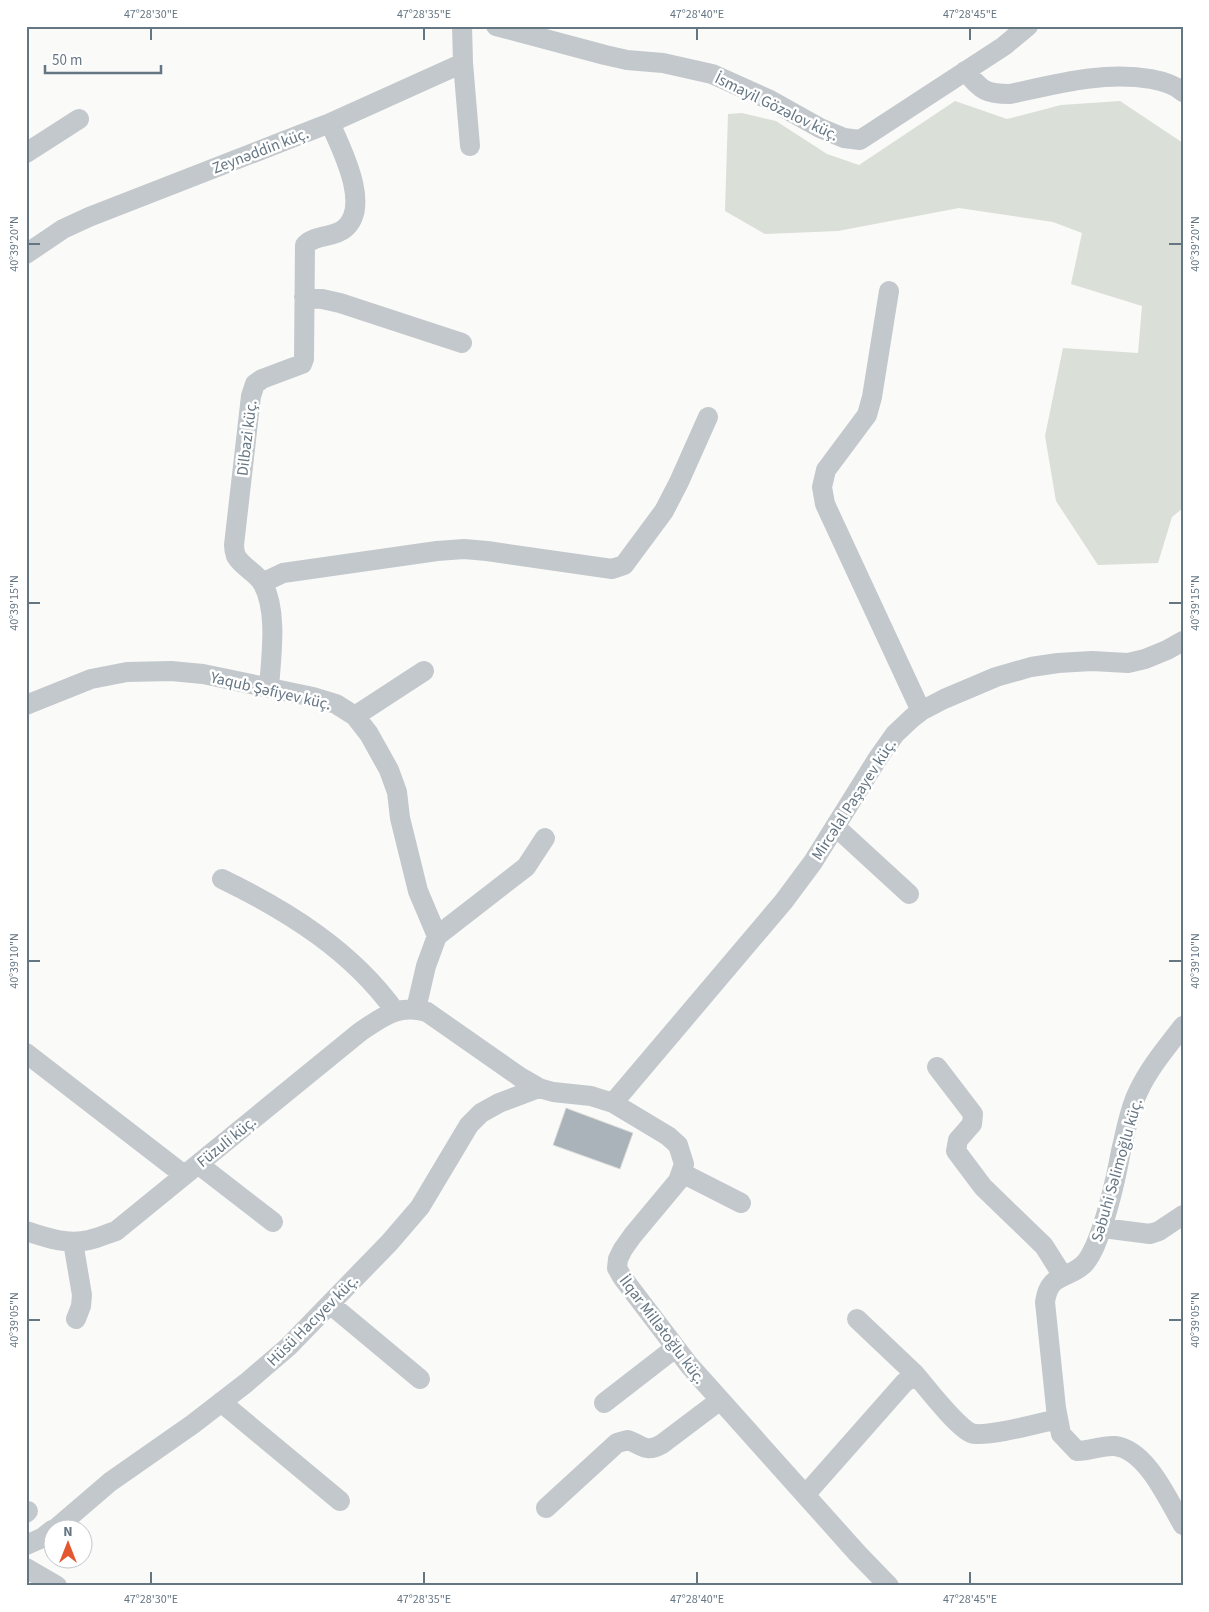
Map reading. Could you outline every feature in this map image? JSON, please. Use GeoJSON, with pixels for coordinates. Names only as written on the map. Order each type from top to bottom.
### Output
{"type":"FeatureCollection","features":[{"type":"Feature","properties":{"kind":"street"},"geometry":{"type":"LineString","coordinates":[[462,26],[470,146]]}},
{"type":"Feature","properties":{"kind":"street","name":"İsmayil Gözəlov küç."},"geometry":{"type":"LineString","coordinates":[[496,26],[612,57],[663,63],[712,74],[770,100],[820,128],[844,138],[860,140],[1004,46],[1028,26]]}},
{"type":"Feature","properties":{"kind":"street","name":"Zeynəddin küç."},"geometry":{"type":"LineString","coordinates":[[26,254],[63,229],[89,217],[330,123],[463,63]]}},
{"type":"Feature","properties":{"kind":"street"},"geometry":{"type":"LineString","coordinates":[[965,71],[986,92],[998,94],[1010,94],[1085,78],[1111,76],[1138,77],[1163,82],[1183,92]]}},
{"type":"Feature","properties":{"kind":"street"},"geometry":{"type":"LineString","coordinates":[[26,152],[79,119]]}},
{"type":"Feature","properties":{"kind":"street","name":"Dilbazi küç."},"geometry":{"type":"LineString","coordinates":[[269,688],[272,640],[268,596],[262,582],[236,557],[234,545],[251,396],[255,384],[262,379],[302,364],[304,359],[305,245],[310,240],[343,230],[352,220],[355,206],[353,182],[345,157],[330,123]]}},
{"type":"Feature","properties":{"kind":"street"},"geometry":{"type":"LineString","coordinates":[[889,291],[872,397],[867,415],[826,470],[822,487],[825,504],[921,711]]}},
{"type":"Feature","properties":{"kind":"street"},"geometry":{"type":"LineString","coordinates":[[304,297],[340,303],[462,342]]}},
{"type":"Feature","properties":{"kind":"street"},"geometry":{"type":"LineString","coordinates":[[262,582],[283,574],[437,551],[487,550],[612,569],[624,565],[664,511],[708,417]]}},
{"type":"Feature","properties":{"kind":"street","name":"Mircəlal Paşayev küç."},"geometry":{"type":"LineString","coordinates":[[613,1102],[784,901],[836,827],[895,734],[921,711],[944,699],[996,678],[1031,667],[1092,661],[1128,663],[1167,650],[1183,641]]}},
{"type":"Feature","properties":{"kind":"street","name":"Yaqub Şəfiyev küç."},"geometry":{"type":"LineString","coordinates":[[26,705],[91,679],[127,672],[170,671],[203,674],[313,697],[336,704],[356,716],[369,734],[389,770],[396,792],[400,818],[418,891],[437,936]]}},
{"type":"Feature","properties":{"kind":"street"},"geometry":{"type":"LineString","coordinates":[[356,716],[424,671]]}},
{"type":"Feature","properties":{"kind":"street"},"geometry":{"type":"LineString","coordinates":[[836,827],[909,894]]}},
{"type":"Feature","properties":{"kind":"street"},"geometry":{"type":"LineString","coordinates":[[545,838],[526,867],[437,936],[426,966],[416,1009],[435,1016],[520,1077],[539,1088],[553,1092],[591,1096],[613,1102],[668,1136],[678,1145],[684,1164],[682,1173],[741,1203]]}},
{"type":"Feature","properties":{"kind":"street"},"geometry":{"type":"LineString","coordinates":[[222,879],[262,899],[312,930],[352,963],[382,994],[395,1011]]}},
{"type":"Feature","properties":{"kind":"street","name":"Füzuli küç."},"geometry":{"type":"LineString","coordinates":[[26,1231],[54,1240],[73,1242],[90,1240],[116,1230],[360,1032],[395,1011],[416,1009]]}},
{"type":"Feature","properties":{"kind":"street","name":"Səbuhi Səlimoğlu küç."},"geometry":{"type":"LineString","coordinates":[[1183,1026],[1149,1072],[1137,1093],[1128,1118],[1114,1188],[1103,1228],[1091,1255],[1083,1265],[1051,1284],[1046,1291],[1044,1302],[1061,1434],[1077,1451],[1088,1451],[1104,1446],[1117,1446],[1134,1453],[1148,1466],[1183,1525]]}},
{"type":"Feature","properties":{"kind":"street"},"geometry":{"type":"LineString","coordinates":[[26,1053],[191,1169],[273,1222]]}},
{"type":"Feature","properties":{"kind":"street"},"geometry":{"type":"LineString","coordinates":[[937,1067],[973,1114],[972,1124],[958,1140],[956,1151],[983,1187],[1044,1246],[1063,1276]]}},
{"type":"Feature","properties":{"kind":"street","name":"Hüsü Hacıyev küç."},"geometry":{"type":"LineString","coordinates":[[65,1520],[110,1482],[193,1424],[288,1347],[389,1243],[420,1206],[469,1125],[481,1113],[499,1102],[539,1088]]}},
{"type":"Feature","properties":{"kind":"street","name":"İlqar Millətoğlu küç."},"geometry":{"type":"LineString","coordinates":[[682,1173],[678,1181],[628,1242],[618,1259],[617,1268],[675,1348],[720,1401],[889,1586]]}},
{"type":"Feature","properties":{"kind":"street"},"geometry":{"type":"LineString","coordinates":[[1103,1228],[1150,1234],[1159,1231],[1183,1216]]}},
{"type":"Feature","properties":{"kind":"street"},"geometry":{"type":"LineString","coordinates":[[73,1242],[82,1295],[81,1306],[76,1319]]}},
{"type":"Feature","properties":{"kind":"street"},"geometry":{"type":"LineString","coordinates":[[330,1304],[420,1379]]}},
{"type":"Feature","properties":{"kind":"street"},"geometry":{"type":"LineString","coordinates":[[857,1319],[915,1374],[961,1426],[972,1433],[989,1433],[1058,1419]]}},
{"type":"Feature","properties":{"kind":"street"},"geometry":{"type":"LineString","coordinates":[[604,1403],[675,1348]]}},
{"type":"Feature","properties":{"kind":"street"},"geometry":{"type":"LineString","coordinates":[[806,1494],[904,1383],[915,1374]]}},
{"type":"Feature","properties":{"kind":"street"},"geometry":{"type":"LineString","coordinates":[[546,1508],[617,1443],[628,1440],[643,1449],[653,1449],[720,1401]]}},
{"type":"Feature","properties":{"kind":"street"},"geometry":{"type":"LineString","coordinates":[[221,1402],[340,1502]]}},
{"type":"Feature","properties":{"kind":"street","name":"Hüsü Hacıyev küç."},"geometry":{"type":"LineString","coordinates":[[26,1545],[42,1538]]}},
{"type":"Feature","properties":{"kind":"street"},"geometry":{"type":"LineString","coordinates":[[26,1568],[57,1586]]}},
{"type":"Feature","properties":{"kind":"shaded area"},"geometry":{"type":"Polygon","coordinates":[[[955,101],[1007,119],[1061,105],[1120,101],[1183,143],[1183,508],[1172,517],[1158,563],[1098,565],[1056,501],[1045,436],[1063,348],[1138,353],[1142,306],[1071,284],[1082,233],[1053,222],[959,208],[838,231],[765,234],[725,211],[728,114],[742,113],[776,121],[827,154],[859,165],[955,101]]]}},
{"type":"Feature","properties":{"kind":"building"},"geometry":{"type":"Polygon","coordinates":[[[566,1108],[633,1133],[620,1169],[553,1145],[566,1108]]]}}]}
